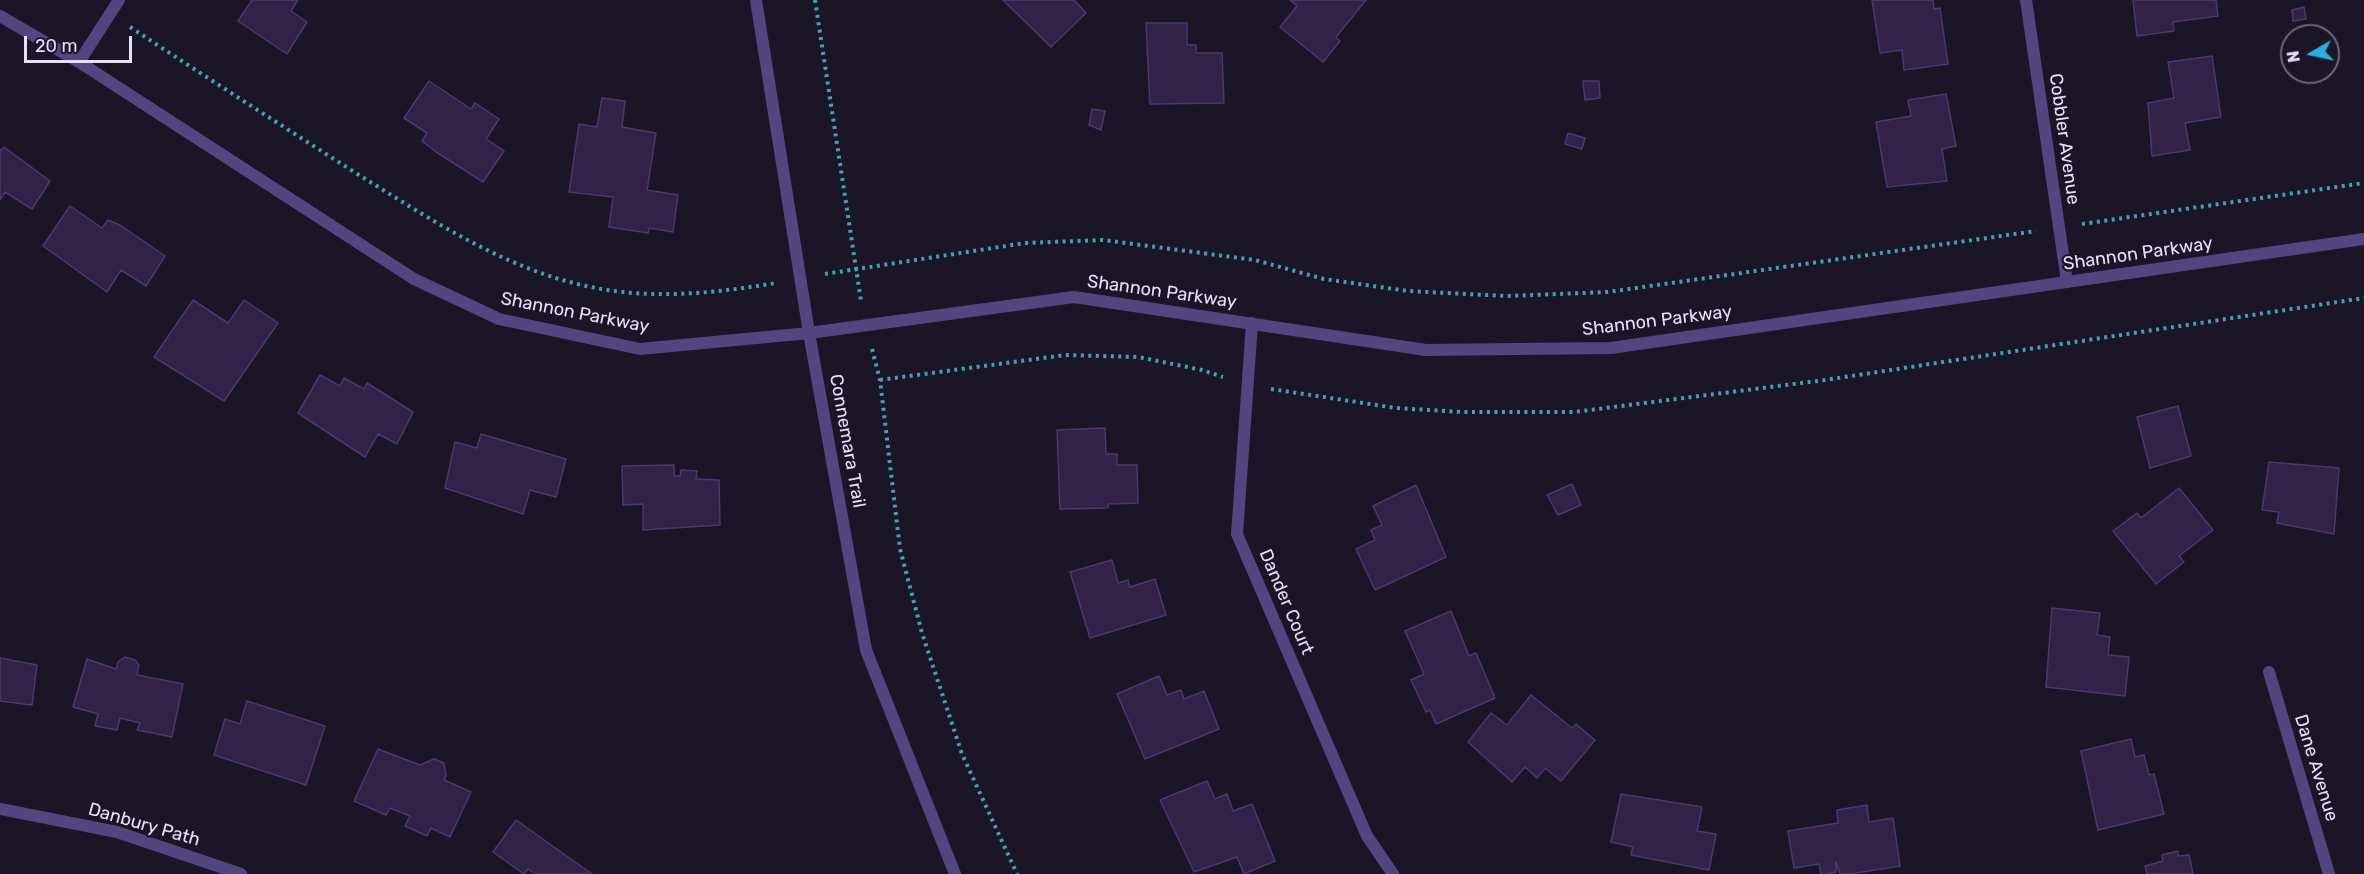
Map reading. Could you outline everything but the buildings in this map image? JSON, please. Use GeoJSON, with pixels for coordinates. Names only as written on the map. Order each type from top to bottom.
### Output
{"type":"FeatureCollection","features":[{"type":"Feature","properties":{"kind":"street"},"geometry":{"type":"LineString","coordinates":[[79,62],[119,0]]}},
{"type":"Feature","properties":{"kind":"street","name":"Connemara Trail"},"geometry":{"type":"LineString","coordinates":[[756,0],[809,333],[866,650],[955,874]]}},
{"type":"Feature","properties":{"kind":"street","name":"Cobbler Avenue"},"geometry":{"type":"LineString","coordinates":[[2026,0],[2067,282]]}},
{"type":"Feature","properties":{"kind":"street","name":"Shannon Parkway"},"geometry":{"type":"LineString","coordinates":[[0,16],[79,62],[414,279],[499,319],[640,349],[809,333],[1074,297],[1426,350],[1611,348],[2364,239]]}},
{"type":"Feature","properties":{"kind":"street","name":"Dander Court"},"geometry":{"type":"LineString","coordinates":[[1252,323],[1237,534],[1367,836],[1393,874]]}},
{"type":"Feature","properties":{"kind":"street","name":"Dane Avenue"},"geometry":{"type":"LineString","coordinates":[[2269,672],[2329,874]]}},
{"type":"Feature","properties":{"kind":"street","name":"Danbury Path"},"geometry":{"type":"LineString","coordinates":[[0,809],[117,832],[241,874]]}},
{"type":"Feature","properties":{"kind":"path"},"geometry":{"type":"LineString","coordinates":[[814,0],[865,326],[880,380],[900,549],[922,633],[962,754],[1017,874]]}},
{"type":"Feature","properties":{"kind":"path"},"geometry":{"type":"LineString","coordinates":[[110,14],[276,122],[473,244],[538,273],[592,287],[663,295],[746,288],[1025,243],[1104,240],[1255,260],[1324,279],[1408,291],[1508,296],[1608,292],[2364,183]]}}]}
